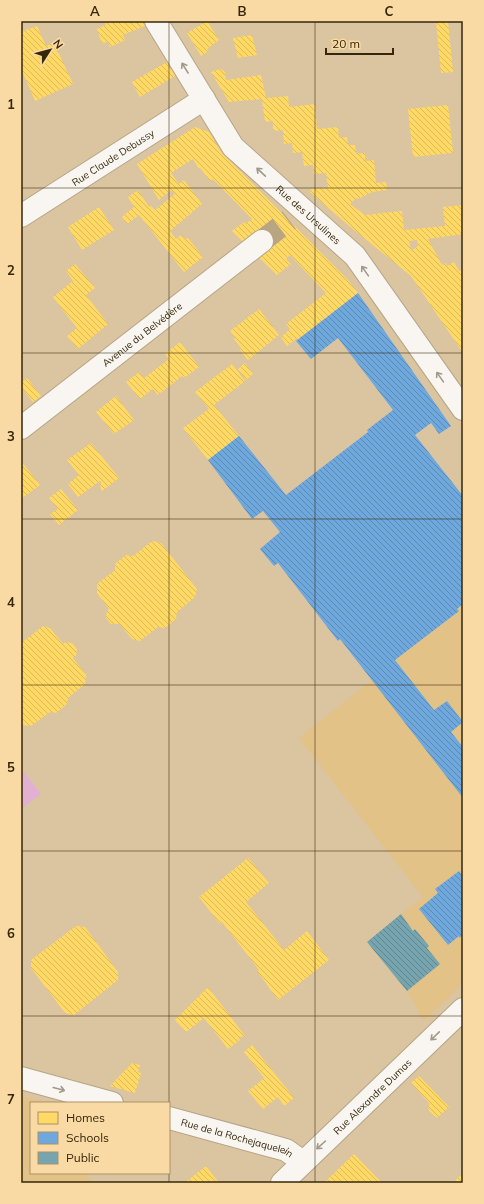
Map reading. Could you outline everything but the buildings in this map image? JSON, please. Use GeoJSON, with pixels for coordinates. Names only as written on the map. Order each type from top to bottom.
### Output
{"type":"FeatureCollection","features":[{"type":"Feature","properties":{"kind":"street","name":"Rue des Ursulines"},"geometry":{"type":"LineString","coordinates":[[156,21],[233,147],[296,215],[355,256],[463,408]]}},
{"type":"Feature","properties":{"kind":"street","name":"Rue Claude Debussy"},"geometry":{"type":"LineString","coordinates":[[21,216],[204,99]]}},
{"type":"Feature","properties":{"kind":"street","name":"Avenue du Belvédère"},"geometry":{"type":"LineString","coordinates":[[21,428],[262,241]]}},
{"type":"Feature","properties":{"kind":"street","name":"Rue Alexandre Dumas"},"geometry":{"type":"LineString","coordinates":[[282,1183],[463,1009]]}},
{"type":"Feature","properties":{"kind":"street"},"geometry":{"type":"LineString","coordinates":[[21,1078],[108,1102]]}},
{"type":"Feature","properties":{"kind":"street","name":"Rue de la Rochejaquelein"},"geometry":{"type":"LineString","coordinates":[[170,1118],[286,1150],[303,1162]]}},
{"type":"Feature","properties":{"kind":"shaded area"},"geometry":{"type":"Polygon","coordinates":[[[463,576],[463,983],[424,1021],[407,991],[367,942],[423,897],[299,738],[372,680],[463,576]]]}},
{"type":"Feature","properties":{"kind":"shaded area"},"geometry":{"type":"Polygon","coordinates":[[[21,768],[41,794],[21,809],[21,768]]]}},
{"type":"Feature","properties":{"kind":"shaded area"},"geometry":{"type":"Polygon","coordinates":[[[21,1096],[44,1102],[30,1102],[30,1174],[87,1174],[86,1175],[95,1183],[21,1183],[21,1096]]]}},
{"type":"Feature","properties":{"kind":"tunnel"},"geometry":{"type":"LineString","coordinates":[[262,241],[289,220]]}}]}
